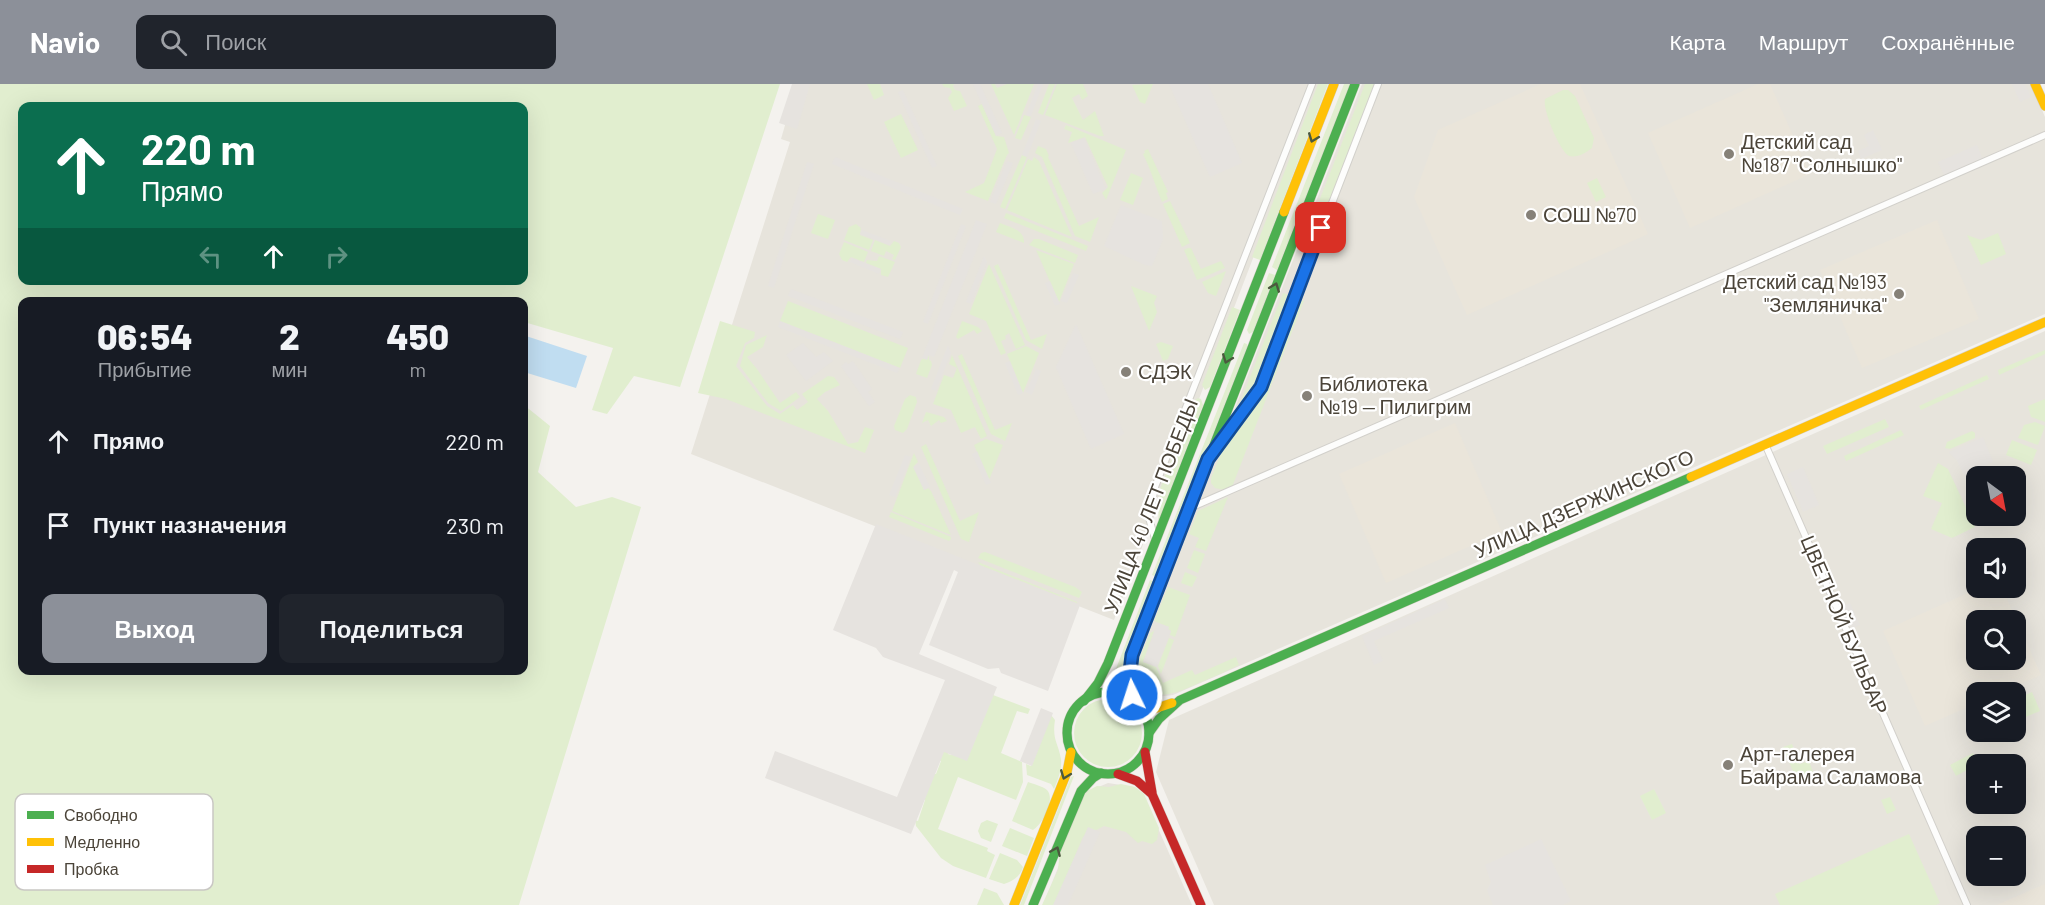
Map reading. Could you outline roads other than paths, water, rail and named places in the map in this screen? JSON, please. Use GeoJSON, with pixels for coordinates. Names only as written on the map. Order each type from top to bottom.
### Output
{"type":"FeatureCollection","features":[{"type":"Feature","properties":{"kind":"main road","name":"УЛИЦА 40 ЛЕТ ПОБЕДЫ"},"geometry":{"type":"LineString","coordinates":[[1084,701],[1093,691],[1108,663],[1334,84]]}},
{"type":"Feature","properties":{"kind":"main road","name":"УЛИЦА 40 ЛЕТ ПОБЕДЫ"},"geometry":{"type":"LineString","coordinates":[[1138,705],[1132,695],[1129,681],[1132,655],[1355,84]]}},
{"type":"Feature","properties":{"kind":"main road"},"geometry":{"type":"LineString","coordinates":[[2035,84],[2045,106]]}},
{"type":"Feature","properties":{"kind":"main road","name":"УЛИЦА ДЗЕРЖИНСКОГО"},"geometry":{"type":"LineString","coordinates":[[1149,733],[1163,714],[1180,700],[2045,322]]}},
{"type":"Feature","properties":{"kind":"main road"},"geometry":{"type":"LineString","coordinates":[[1236,335],[1254,341]]}},
{"type":"Feature","properties":{"kind":"main road"},"geometry":{"type":"LineString","coordinates":[[1152,794],[1145,786],[1128,776],[1101,773],[1083,766],[1071,752],[1068,744],[1068,724],[1072,713],[1084,701],[1100,693],[1111,692],[1130,698],[1138,705],[1148,722],[1149,733],[1145,752],[1152,794],[1201,905]]}},
{"type":"Feature","properties":{"kind":"main road"},"geometry":{"type":"LineString","coordinates":[[1138,705],[1154,709],[1180,700]]}},
{"type":"Feature","properties":{"kind":"main road"},"geometry":{"type":"LineString","coordinates":[[1014,905],[1067,772],[1071,752]]}},
{"type":"Feature","properties":{"kind":"main road"},"geometry":{"type":"LineString","coordinates":[[1118,774],[1131,767],[1145,752]]}},
{"type":"Feature","properties":{"kind":"main road"},"geometry":{"type":"LineString","coordinates":[[1033,905],[1080,791],[1101,773]]}},
{"type":"Feature","properties":{"kind":"street"},"geometry":{"type":"LineString","coordinates":[[1156,542],[1149,518],[1155,487],[1312,84]]}},
{"type":"Feature","properties":{"kind":"street"},"geometry":{"type":"LineString","coordinates":[[1208,459],[1261,387],[1378,84]]}},
{"type":"Feature","properties":{"kind":"street"},"geometry":{"type":"LineString","coordinates":[[1189,508],[2045,135]]}},
{"type":"Feature","properties":{"kind":"street","name":"ЦВЕТНОЙ БУЛЬВАР"},"geometry":{"type":"LineString","coordinates":[[1765,444],[1966,905]]}},
{"type":"Feature","properties":{"kind":"water"},"geometry":{"type":"Polygon","coordinates":[[[528,337],[587,356],[576,388],[528,373],[528,337]]]}},
{"type":"Feature","properties":{"kind":"place","name":"Детский сад №187 \"Солнышко\""},"geometry":{"type":"Point","coordinates":[1729,154]}},
{"type":"Feature","properties":{"kind":"place","name":"СОШ №70"},"geometry":{"type":"Point","coordinates":[1531,215]}},
{"type":"Feature","properties":{"kind":"place","name":"Детский сад №193 \"Земляничка\""},"geometry":{"type":"Point","coordinates":[1899,294]}},
{"type":"Feature","properties":{"kind":"place","name":"СДЭК"},"geometry":{"type":"Point","coordinates":[1126,372]}},
{"type":"Feature","properties":{"kind":"place","name":"Библиотека №19 — Пилигрим"},"geometry":{"type":"Point","coordinates":[1307,396]}},
{"type":"Feature","properties":{"kind":"place","name":"Арт-галерея Байрама Саламова"},"geometry":{"type":"Point","coordinates":[1728,765]}}]}
